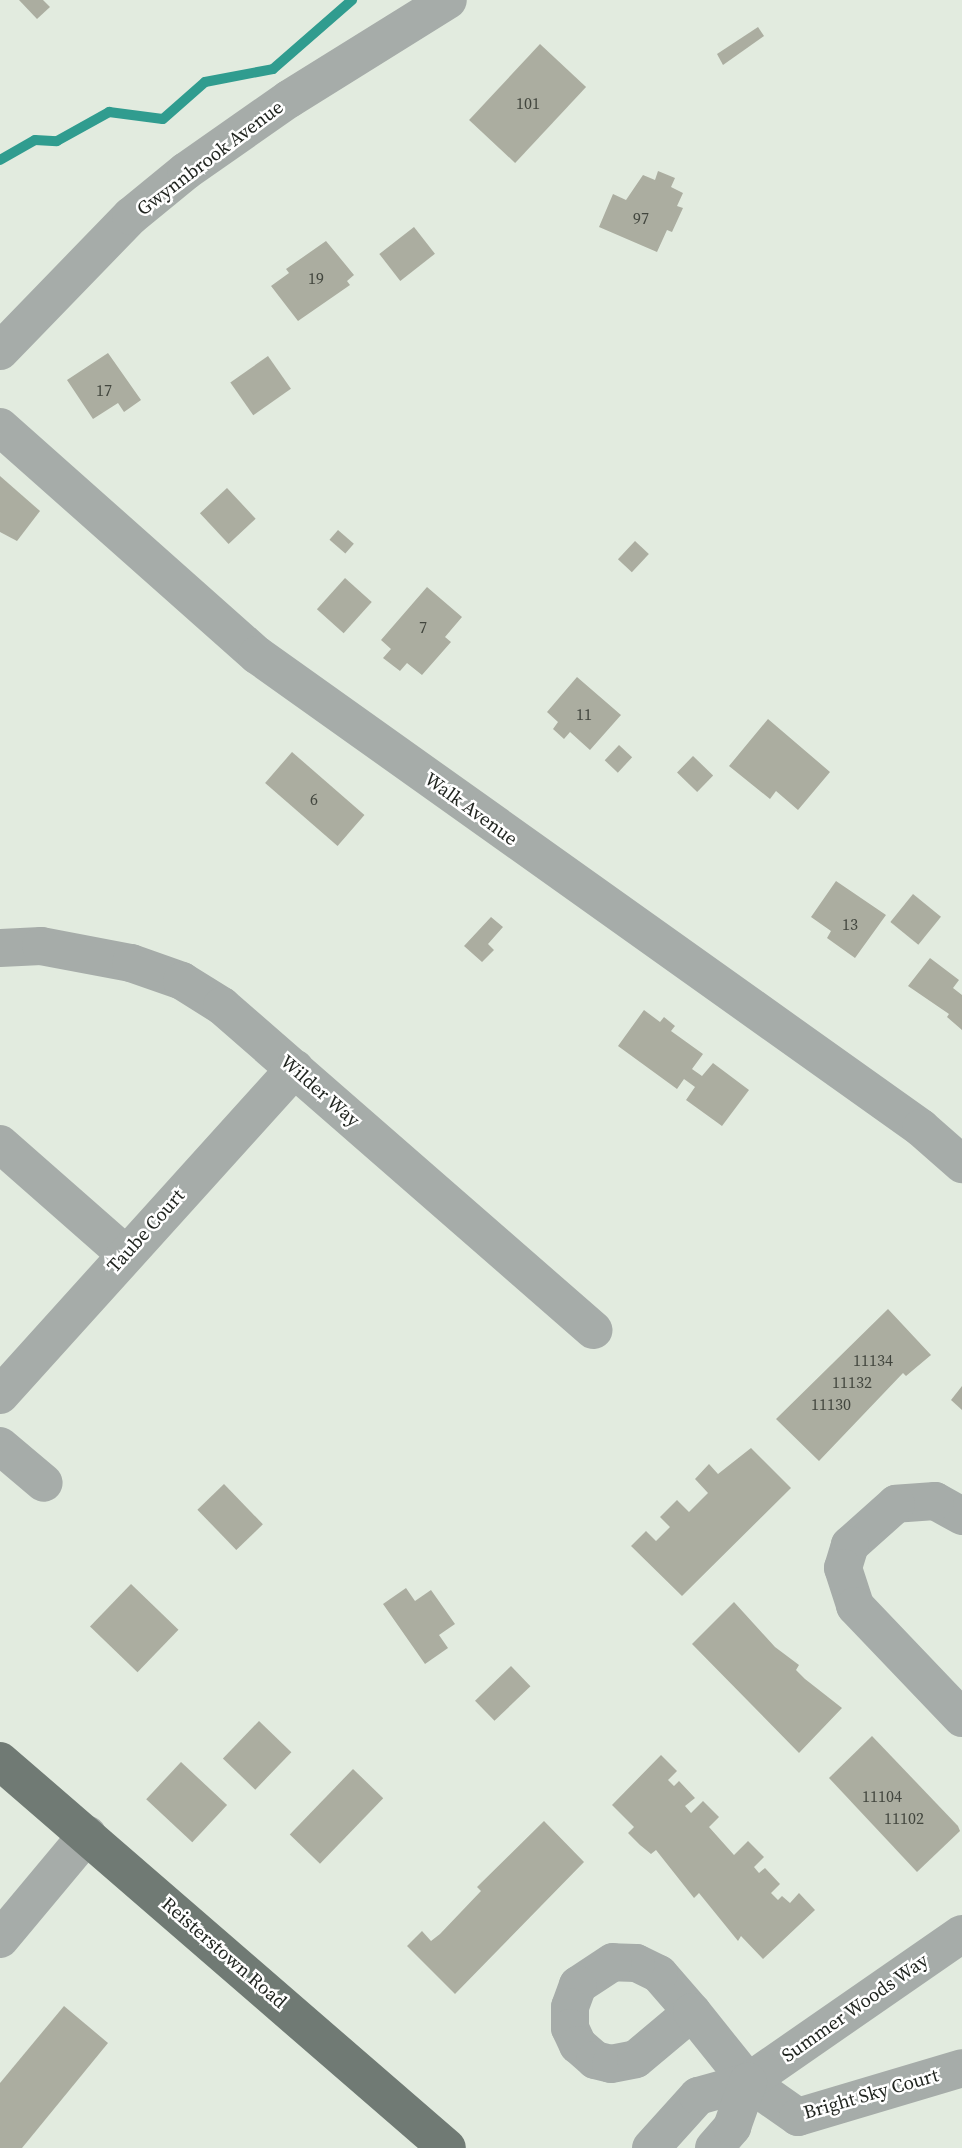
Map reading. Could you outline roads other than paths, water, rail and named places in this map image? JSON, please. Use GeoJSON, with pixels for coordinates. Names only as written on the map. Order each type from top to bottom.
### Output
{"type":"FeatureCollection","features":[{"type":"Feature","properties":{"kind":"main road","name":"Reisterstown Road"},"geometry":{"type":"LineString","coordinates":[[0,1761],[447,2148]]}},
{"type":"Feature","properties":{"kind":"street","name":"Gwynnbrook Avenue"},"geometry":{"type":"LineString","coordinates":[[0,351],[131,216],[186,171],[289,99],[448,0]]}},
{"type":"Feature","properties":{"kind":"street","name":"Walk Avenue"},"geometry":{"type":"LineString","coordinates":[[0,427],[257,655],[922,1128],[962,1164]]}},
{"type":"Feature","properties":{"kind":"street","name":"Wilder Way"},"geometry":{"type":"LineString","coordinates":[[0,948],[41,946],[131,963],[182,981],[222,1006],[594,1330]]}},
{"type":"Feature","properties":{"kind":"street","name":"Taube Court"},"geometry":{"type":"LineString","coordinates":[[0,1395],[295,1068]]}},
{"type":"Feature","properties":{"kind":"street"},"geometry":{"type":"LineString","coordinates":[[0,1144],[125,1254]]}},
{"type":"Feature","properties":{"kind":"street"},"geometry":{"type":"LineString","coordinates":[[0,1446],[44,1483]]}},
{"type":"Feature","properties":{"kind":"street"},"geometry":{"type":"LineString","coordinates":[[962,1516],[935,1501],[895,1504],[850,1545],[843,1568],[855,1606],[962,1718]]}},
{"type":"Feature","properties":{"kind":"street"},"geometry":{"type":"LineString","coordinates":[[0,1939],[87,1835]]}},
{"type":"Feature","properties":{"kind":"street","name":"Summer Woods Way"},"geometry":{"type":"LineString","coordinates":[[651,2148],[698,2096],[748,2082],[962,1934]]}},
{"type":"Feature","properties":{"kind":"street"},"geometry":{"type":"LineString","coordinates":[[692,2012],[748,2082],[732,2127],[714,2148]]}},
{"type":"Feature","properties":{"kind":"street","name":"Bright Sky Court"},"geometry":{"type":"LineString","coordinates":[[748,2082],[798,2117],[962,2068]]}},
{"type":"Feature","properties":{"kind":"waterway"},"geometry":{"type":"LineString","coordinates":[[0,160],[35,140],[57,141],[109,112],[163,119],[205,82],[273,69],[352,0]]}}]}
